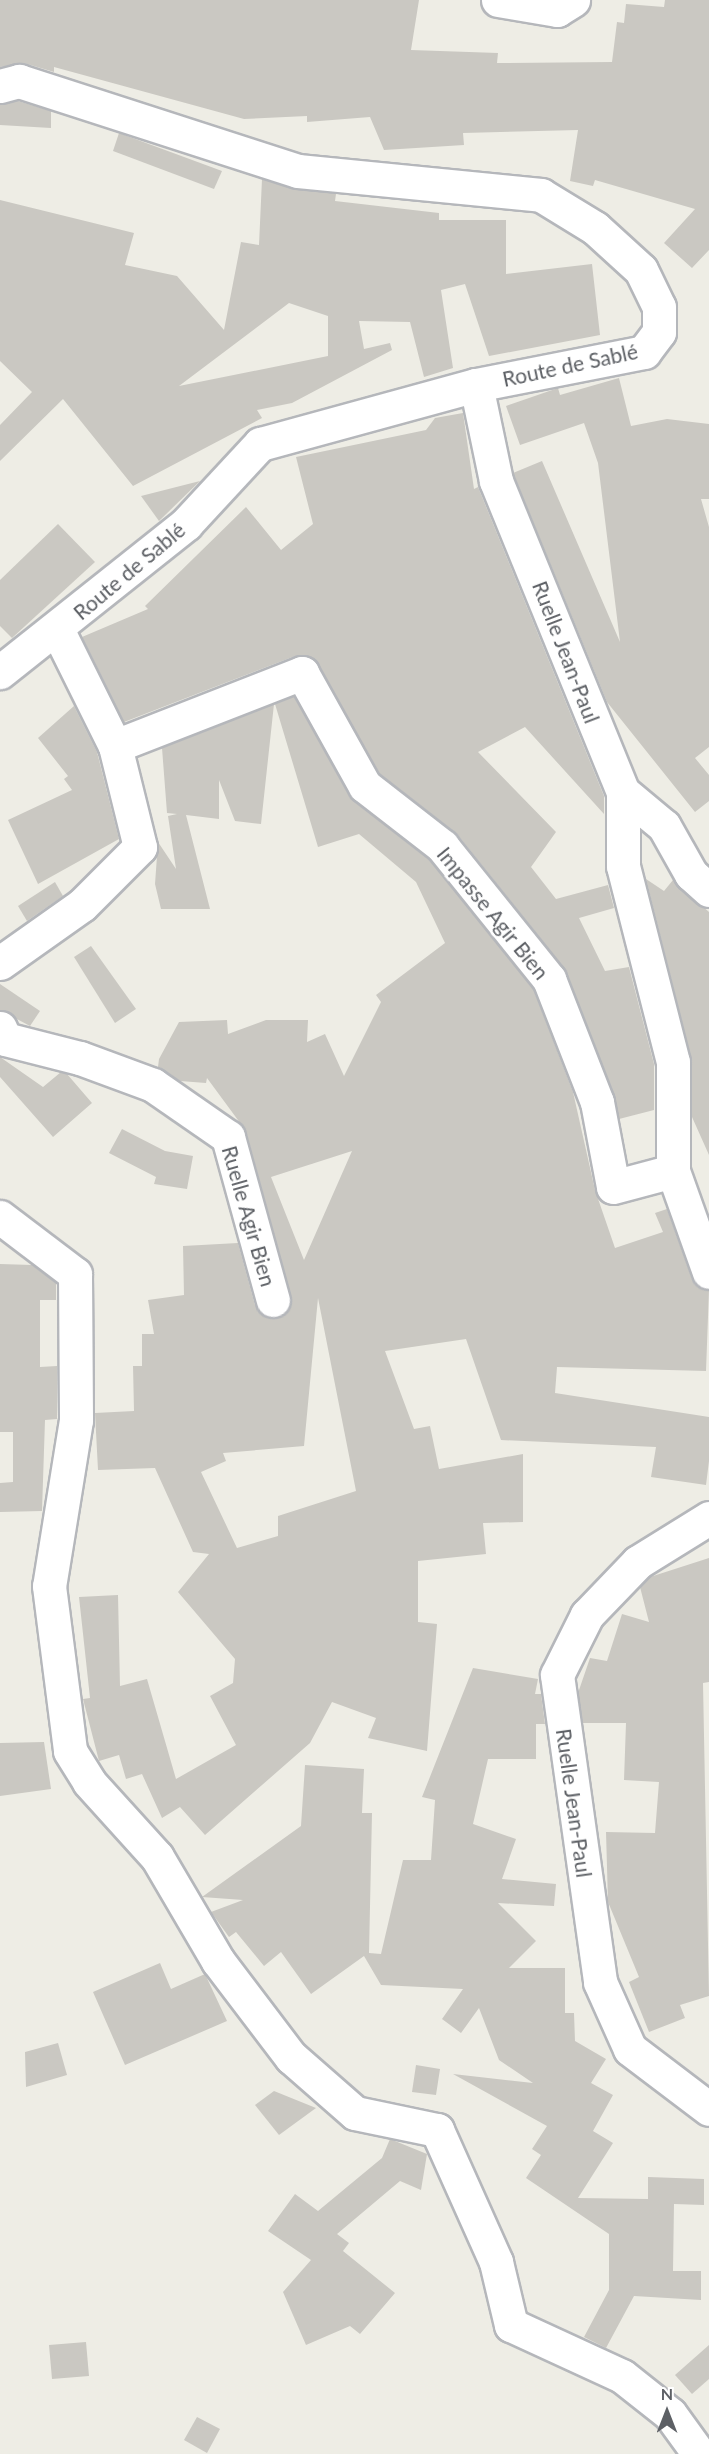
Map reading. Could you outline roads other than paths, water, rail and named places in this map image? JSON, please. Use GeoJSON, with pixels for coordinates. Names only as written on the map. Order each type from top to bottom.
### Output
{"type":"FeatureCollection","features":[{"type":"Feature","properties":{"kind":"street"},"geometry":{"type":"LineString","coordinates":[[498,0],[557,10],[573,0]]}},
{"type":"Feature","properties":{"kind":"street","name":"Route de Sablé"},"geometry":{"type":"LineString","coordinates":[[0,86],[19,81],[298,171],[541,195],[595,228],[642,270],[659,307],[659,332],[644,352],[476,385],[260,444],[186,524],[57,629],[0,672]]}},
{"type":"Feature","properties":{"kind":"street","name":"Ruelle Jean-Paul"},"geometry":{"type":"LineString","coordinates":[[476,385],[496,481],[623,792],[664,826],[691,874],[709,890]]}},
{"type":"Feature","properties":{"kind":"street"},"geometry":{"type":"LineString","coordinates":[[0,963],[82,905],[140,847],[115,746],[57,629]]}},
{"type":"Feature","properties":{"kind":"street","name":"Impasse Agir Bien"},"geometry":{"type":"LineString","coordinates":[[115,746],[302,673],[365,786],[442,846],[549,979],[597,1102],[613,1187],[673,1171]]}},
{"type":"Feature","properties":{"kind":"street"},"geometry":{"type":"LineString","coordinates":[[623,792],[623,866],[673,1062],[673,1171],[709,1272]]}},
{"type":"Feature","properties":{"kind":"street","name":"Ruelle Agir Bien"},"geometry":{"type":"LineString","coordinates":[[0,1028],[5,1039],[80,1058],[153,1085],[228,1137],[273,1300]]}},
{"type":"Feature","properties":{"kind":"street"},"geometry":{"type":"LineString","coordinates":[[0,1217],[75,1274],[76,1420],[49,1586],[70,1751],[89,1782],[157,1857],[218,1961],[291,2057],[355,2113],[437,2130],[496,2262],[511,2325],[622,2376],[670,2414],[699,2454]]}},
{"type":"Feature","properties":{"kind":"street","name":"Ruelle Jean-Paul"},"geometry":{"type":"LineString","coordinates":[[709,1518],[639,1562],[587,1614],[557,1676],[600,1982],[630,2049],[709,2109]]}}]}
